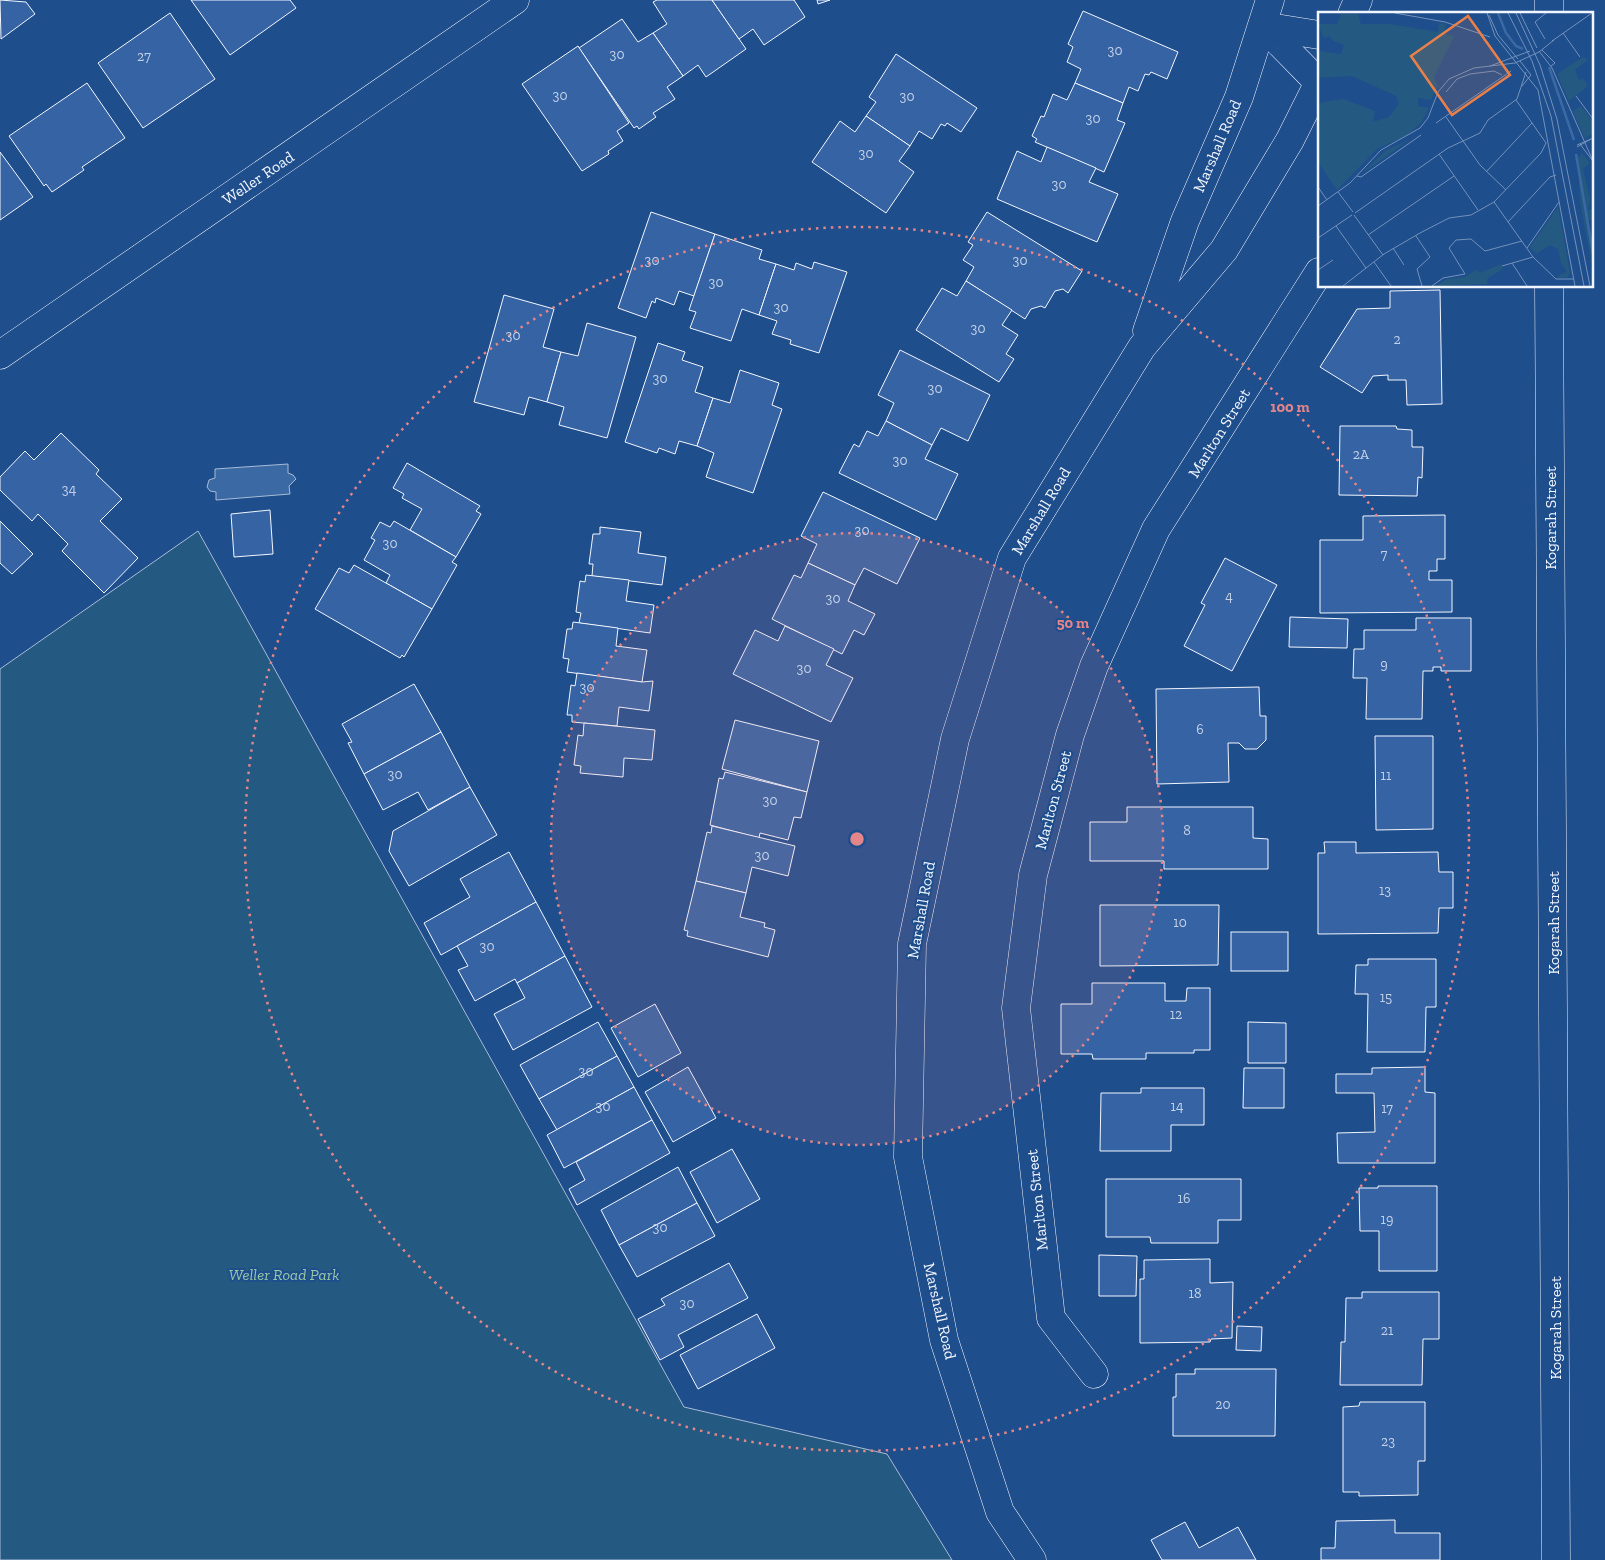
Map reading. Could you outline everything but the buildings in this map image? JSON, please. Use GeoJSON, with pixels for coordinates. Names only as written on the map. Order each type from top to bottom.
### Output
{"type":"FeatureCollection","features":[{"type":"Feature","properties":{"kind":"street","name":"Weller Road"},"geometry":{"type":"LineString","coordinates":[[0,355],[516,0]]}},
{"type":"Feature","properties":{"kind":"street","name":"Marshall Road"},"geometry":{"type":"LineString","coordinates":[[1142,347],[1185,221],[1239,97],[1270,0]]}},
{"type":"Feature","properties":{"kind":"street"},"geometry":{"type":"LineString","coordinates":[[1353,12],[1358,0]]}},
{"type":"Feature","properties":{"kind":"street"},"geometry":{"type":"LineString","coordinates":[[1263,26],[1318,35]]}},
{"type":"Feature","properties":{"kind":"street"},"geometry":{"type":"LineString","coordinates":[[1263,26],[1318,81]]}},
{"type":"Feature","properties":{"kind":"street","name":"Marshall Road"},"geometry":{"type":"LineString","coordinates":[[1032,1560],[1000,1512],[944,1340],[932,1282],[908,1157],[912,944],[954,739],[1012,558],[1142,347],[1224,250],[1290,140],[1318,84]]}},
{"type":"Feature","properties":{"kind":"street","name":"Marlton Street"},"geometry":{"type":"LineString","coordinates":[[1094,1374],[1051,1318],[1016,1008],[1033,875],[1080,705],[1135,572],[1156,529],[1184,488],[1318,274]]}},
{"type":"Feature","properties":{"kind":"street","name":"Kogarah Street"},"geometry":{"type":"LineString","coordinates":[[1549,288],[1556,1560]]}},
{"type":"Feature","properties":{"kind":"green space","name":"Weller Road Park"},"geometry":{"type":"Polygon","coordinates":[[[198,531],[684,1407],[887,1454],[952,1560],[0,1560],[0,669],[198,531]]]}},
{"type":"Feature","properties":{"kind":"shaded area"},"geometry":{"type":"Polygon","coordinates":[[[288,464],[288,473],[296,479],[289,486],[290,494],[216,500],[216,492],[210,491],[207,487],[209,480],[215,478],[215,469],[288,464]]]}}]}
